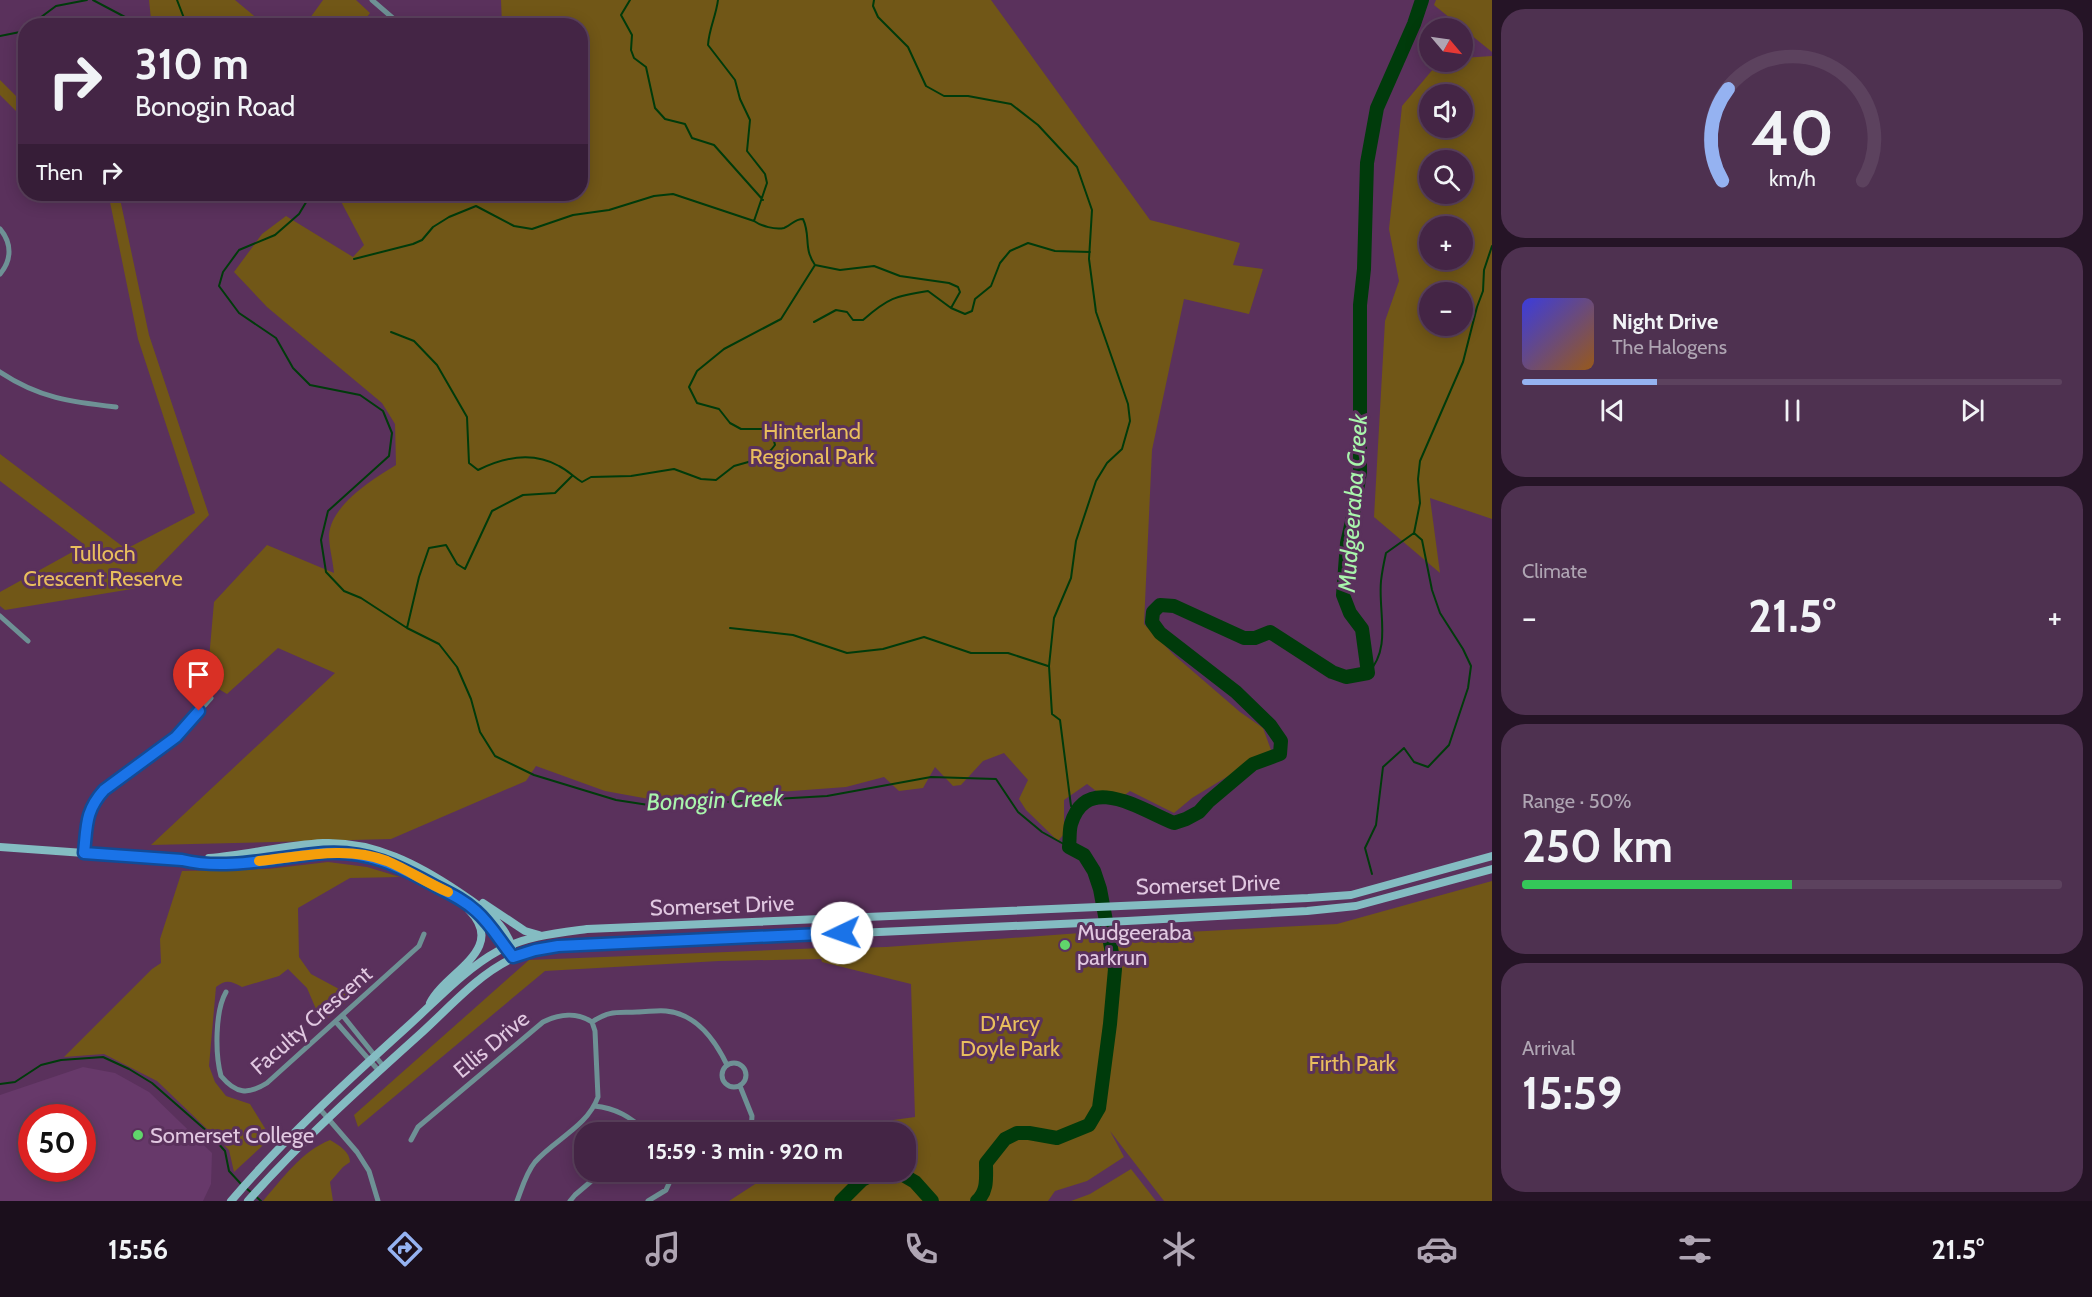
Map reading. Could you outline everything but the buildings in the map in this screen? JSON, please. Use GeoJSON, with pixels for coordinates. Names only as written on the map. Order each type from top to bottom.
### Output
{"type":"FeatureCollection","features":[{"type":"Feature","properties":{"kind":"main road"},"geometry":{"type":"LineString","coordinates":[[0,847],[182,860],[227,857],[324,843],[360,845],[397,856],[489,914],[498,923],[513,957]]}},
{"type":"Feature","properties":{"kind":"main road"},"geometry":{"type":"LineString","coordinates":[[280,848],[285,854],[328,850],[384,860],[444,886],[463,890],[525,931],[540,936]]}},
{"type":"Feature","properties":{"kind":"main road"},"geometry":{"type":"LineString","coordinates":[[182,860],[195,863],[241,862],[342,853]]}},
{"type":"Feature","properties":{"kind":"main road","name":"Somerset Drive"},"geometry":{"type":"LineString","coordinates":[[231,1201],[319,1107],[478,965],[508,946],[540,936],[587,929],[1351,895],[1492,856]]}},
{"type":"Feature","properties":{"kind":"main road","name":"Somerset Drive"},"geometry":{"type":"LineString","coordinates":[[249,1201],[328,1118],[491,970],[513,957],[535,950],[558,946],[1306,911],[1356,906],[1418,891],[1492,869]]}},
{"type":"Feature","properties":{"kind":"main road"},"geometry":{"type":"LineString","coordinates":[[428,1008],[435,993],[474,956],[482,939],[479,925],[473,915],[444,886]]}},
{"type":"Feature","properties":{"kind":"main road"},"geometry":{"type":"LineString","coordinates":[[841,919],[842,933]]}},
{"type":"Feature","properties":{"kind":"street"},"geometry":{"type":"LineString","coordinates":[[372,0],[393,18]]}},
{"type":"Feature","properties":{"kind":"street"},"geometry":{"type":"LineString","coordinates":[[0,229],[7,239],[9,252],[7,264],[0,274]]}},
{"type":"Feature","properties":{"kind":"street"},"geometry":{"type":"LineString","coordinates":[[0,372],[23,385],[57,399],[116,407]]}},
{"type":"Feature","properties":{"kind":"street"},"geometry":{"type":"LineString","coordinates":[[0,616],[28,641]]}},
{"type":"Feature","properties":{"kind":"street"},"geometry":{"type":"LineString","coordinates":[[84,853],[88,814],[95,800],[104,790],[176,737],[210,698]]}},
{"type":"Feature","properties":{"kind":"street","name":"Faculty Crescent"},"geometry":{"type":"LineString","coordinates":[[226,992],[221,1000],[219,1012],[219,1069],[225,1082],[236,1089],[248,1092],[267,1083],[343,1016],[419,946],[424,934]]}},
{"type":"Feature","properties":{"kind":"street"},"geometry":{"type":"LineString","coordinates":[[517,1201],[527,1175],[536,1162],[587,1117],[594,1106],[598,1097],[595,1031],[592,1022],[605,1013],[663,1011],[674,1013],[707,1032],[716,1043],[727,1065]]}},
{"type":"Feature","properties":{"kind":"street","name":"Ellis Drive"},"geometry":{"type":"LineString","coordinates":[[411,1140],[417,1127],[543,1022],[554,1016],[581,1015],[592,1022]]}},
{"type":"Feature","properties":{"kind":"street"},"geometry":{"type":"LineString","coordinates":[[343,1016],[381,1069]]}},
{"type":"Feature","properties":{"kind":"street"},"geometry":{"type":"LineString","coordinates":[[336,1022],[373,1058]]}},
{"type":"Feature","properties":{"kind":"street"},"geometry":{"type":"LineString","coordinates":[[736,1063],[745,1070],[746,1077],[740,1086],[732,1088],[724,1083],[722,1075],[727,1065],[736,1063]]}},
{"type":"Feature","properties":{"kind":"street"},"geometry":{"type":"LineString","coordinates":[[740,1086],[752,1116],[752,1122]]}},
{"type":"Feature","properties":{"kind":"street"},"geometry":{"type":"LineString","coordinates":[[594,1106],[609,1107],[637,1122]]}},
{"type":"Feature","properties":{"kind":"street"},"geometry":{"type":"LineString","coordinates":[[319,1107],[357,1152],[369,1171],[378,1201]]}},
{"type":"Feature","properties":{"kind":"street"},"geometry":{"type":"LineString","coordinates":[[570,1201],[590,1182]]}},
{"type":"Feature","properties":{"kind":"street"},"geometry":{"type":"LineString","coordinates":[[648,1201],[666,1190],[670,1182]]}},
{"type":"Feature","properties":{"kind":"shaded area","name":"Somerset College"},"geometry":{"type":"Polygon","coordinates":[[[83,1067],[115,1073],[149,1092],[212,1153],[211,1184],[203,1201],[0,1201],[0,1095],[83,1067]]]}},
{"type":"Feature","properties":{"kind":"green space"},"geometry":{"type":"Polygon","coordinates":[[[149,0],[235,0],[257,18],[151,18],[149,0]]]}},
{"type":"Feature","properties":{"kind":"green space"},"geometry":{"type":"Polygon","coordinates":[[[323,0],[356,0],[370,13],[366,18],[310,18],[323,0]]]}},
{"type":"Feature","properties":{"kind":"green space","name":"Hinterland Regional Park"},"geometry":{"type":"Polygon","coordinates":[[[501,0],[991,0],[1150,220],[1240,243],[1233,265],[1263,269],[1249,314],[1184,299],[1152,450],[1144,624],[1174,655],[1240,712],[1263,728],[1271,750],[1192,798],[1174,813],[1130,791],[1113,804],[1087,784],[1064,800],[1064,834],[1058,841],[1026,810],[1019,799],[1028,780],[1004,753],[983,761],[961,785],[953,786],[935,767],[923,788],[899,791],[884,777],[846,787],[660,801],[605,791],[536,766],[526,781],[391,839],[151,845],[335,673],[278,648],[227,694],[207,682],[214,602],[267,545],[334,573],[329,535],[337,513],[355,494],[396,465],[395,424],[382,403],[267,307],[234,272],[262,234],[286,216],[353,257],[364,245],[341,201],[588,201],[588,18],[502,18],[501,0]]]}},
{"type":"Feature","properties":{"kind":"green space"},"geometry":{"type":"Polygon","coordinates":[[[1436,0],[1492,0],[1492,52],[1473,37],[1473,18],[1450,18],[1434,5],[1436,0]]]}},
{"type":"Feature","properties":{"kind":"green space"},"geometry":{"type":"Polygon","coordinates":[[[1492,56],[1492,519],[1430,498],[1440,573],[1374,517],[1385,321],[1399,281],[1389,229],[1402,106],[1419,86],[1419,138],[1473,138],[1473,84],[1420,84],[1431,72],[1473,72],[1473,57],[1492,56]]]}},
{"type":"Feature","properties":{"kind":"green space"},"geometry":{"type":"Polygon","coordinates":[[[0,80],[18,98],[18,113],[0,95],[0,80]]]}},
{"type":"Feature","properties":{"kind":"green space","name":"Tulloch Crescent Reserve"},"geometry":{"type":"Polygon","coordinates":[[[120,201],[149,335],[209,515],[138,588],[5,610],[0,606],[0,592],[85,545],[0,481],[0,454],[126,549],[195,513],[138,339],[110,202],[120,201]]]}},
{"type":"Feature","properties":{"kind":"green space"},"geometry":{"type":"Polygon","coordinates":[[[328,862],[367,867],[400,877],[350,878],[298,908],[299,957],[311,974],[339,989],[360,990],[322,1023],[307,988],[288,969],[279,976],[242,987],[229,982],[216,987],[209,1066],[215,1082],[226,1096],[250,1104],[271,1138],[234,1172],[229,1150],[157,1081],[104,1054],[64,1057],[152,969],[161,963],[160,939],[182,871],[268,869],[328,862]]]}},
{"type":"Feature","properties":{"kind":"green space","name":"Firth Park"},"geometry":{"type":"Polygon","coordinates":[[[1492,881],[1492,1201],[1164,1201],[1110,1131],[1124,1157],[1087,1181],[1055,1191],[1048,1201],[729,1201],[758,1182],[916,1182],[916,1122],[885,1122],[915,1117],[911,984],[822,962],[821,959],[719,961],[545,971],[358,1127],[354,1115],[529,960],[886,947],[1108,931],[1109,934],[1130,935],[1337,924],[1492,881]]]}},
{"type":"Feature","properties":{"kind":"green space"},"geometry":{"type":"Polygon","coordinates":[[[330,1140],[350,1158],[350,1162],[330,1182],[333,1201],[263,1201],[302,1158],[330,1140]]]}},
{"type":"Feature","properties":{"kind":"green space"},"geometry":{"type":"Polygon","coordinates":[[[1131,1169],[1156,1201],[1071,1201],[1090,1194],[1131,1169]]]}},
{"type":"Feature","properties":{"kind":"waterway","name":"Bonogin Creek"},"geometry":{"type":"LineString","coordinates":[[40,18],[56,6],[87,0]]}},
{"type":"Feature","properties":{"kind":"waterway","name":"Bonogin Creek"},"geometry":{"type":"LineString","coordinates":[[93,0],[127,18]]}},
{"type":"Feature","properties":{"kind":"waterway"},"geometry":{"type":"LineString","coordinates":[[177,0],[184,18]]}},
{"type":"Feature","properties":{"kind":"waterway"},"geometry":{"type":"LineString","coordinates":[[630,0],[621,15],[632,35],[631,50],[634,58],[646,67],[655,108],[665,119],[685,124],[692,138],[714,145],[763,200]]}},
{"type":"Feature","properties":{"kind":"waterway"},"geometry":{"type":"LineString","coordinates":[[718,0],[708,45],[735,80],[740,99],[750,120],[747,151],[765,174],[767,183],[754,221]]}},
{"type":"Feature","properties":{"kind":"waterway"},"geometry":{"type":"LineString","coordinates":[[874,0],[873,6],[878,17],[908,47],[926,86],[944,96],[968,96],[1011,104],[1038,125],[1077,167],[1092,210],[1089,259],[1096,312],[1128,404],[1130,421],[1122,449],[1107,463],[1096,481],[1076,541],[1071,578],[1054,618],[1049,666],[1052,714],[1060,720],[1071,806],[1077,811]]}},
{"type":"Feature","properties":{"kind":"waterway","name":"Mudgeeraba Creek"},"geometry":{"type":"LineString","coordinates":[[977,1201],[985,1189],[986,1163],[1005,1139],[1017,1133],[1057,1138],[1089,1125],[1099,1108],[1115,969],[1100,889],[1094,871],[1084,855],[1069,847],[1071,824],[1079,808],[1089,800],[1102,797],[1117,799],[1174,823],[1199,812],[1253,764],[1280,754],[1281,741],[1270,725],[1236,692],[1160,633],[1152,622],[1153,612],[1160,605],[1174,606],[1244,638],[1255,638],[1270,632],[1332,672],[1346,677],[1368,673],[1362,629],[1350,613],[1343,595],[1347,543],[1360,472],[1360,305],[1364,269],[1367,163],[1377,108],[1414,24],[1422,0]]}},
{"type":"Feature","properties":{"kind":"waterway","name":"Bonogin Creek"},"geometry":{"type":"LineString","coordinates":[[0,36],[18,32]]}},
{"type":"Feature","properties":{"kind":"waterway"},"geometry":{"type":"LineString","coordinates":[[354,259],[413,244],[422,240],[433,227],[449,217],[476,206],[514,226],[532,229],[573,215],[609,210],[654,196],[673,194],[772,228],[784,228],[803,219],[807,231],[809,253],[815,265],[840,270],[874,266],[900,276],[949,283],[958,287],[960,292],[951,308]]}},
{"type":"Feature","properties":{"kind":"waterway","name":"Bonogin Creek"},"geometry":{"type":"LineString","coordinates":[[307,201],[299,214],[275,235],[239,250],[223,272],[219,286],[239,313],[276,338],[293,368],[310,385],[360,395],[383,411],[392,433],[389,456],[328,511],[321,540],[326,572],[344,591],[361,598],[407,628],[439,644],[457,667],[471,699],[480,732],[495,756],[534,775],[616,800],[655,806],[827,796],[931,777],[996,779],[1018,812],[1042,832],[1069,847]]}},
{"type":"Feature","properties":{"kind":"waterway"},"geometry":{"type":"LineString","coordinates":[[814,322],[836,310],[847,312],[853,320],[863,320],[893,299],[928,291],[951,308],[965,314],[972,311],[975,299],[991,286],[1000,263],[1010,251],[1028,243],[1055,251],[1090,252]]}},
{"type":"Feature","properties":{"kind":"waterway"},"geometry":{"type":"LineString","coordinates":[[1368,673],[1380,652],[1382,641],[1381,581],[1386,553],[1414,533],[1420,503],[1418,479],[1420,461],[1463,362],[1483,291],[1484,270],[1492,246]]}},
{"type":"Feature","properties":{"kind":"waterway"},"geometry":{"type":"LineString","coordinates":[[391,332],[414,341],[437,365],[467,417],[469,463],[478,470],[508,459],[528,457],[549,461],[565,469],[582,482],[591,477],[631,476],[674,469],[701,479],[716,480],[734,466],[759,459],[771,450],[775,445],[771,429],[741,429],[730,423],[719,409],[697,403],[689,387],[697,371],[724,349],[781,319],[815,265]]}},
{"type":"Feature","properties":{"kind":"waterway"},"geometry":{"type":"LineString","coordinates":[[407,628],[419,577],[429,548],[446,545],[457,564],[465,569],[492,511],[523,495],[555,493],[572,476]]}},
{"type":"Feature","properties":{"kind":"waterway"},"geometry":{"type":"LineString","coordinates":[[1372,874],[1365,848],[1376,825],[1383,767],[1404,748],[1414,762],[1428,767],[1449,745],[1468,688],[1471,666],[1440,613],[1432,590],[1422,540],[1414,533]]}},
{"type":"Feature","properties":{"kind":"waterway"},"geometry":{"type":"LineString","coordinates":[[730,628],[793,635],[847,653],[883,649],[924,637],[971,653],[1008,653],[1048,666]]}},
{"type":"Feature","properties":{"kind":"waterway"},"geometry":{"type":"LineString","coordinates":[[0,1084],[15,1082],[41,1065],[61,1060],[103,1057],[152,1083],[209,1133],[225,1151],[229,1171],[241,1184]]}},
{"type":"Feature","properties":{"kind":"waterway","name":"Mudgeeraba Creek"},"geometry":{"type":"LineString","coordinates":[[841,1201],[860,1182]]}},
{"type":"Feature","properties":{"kind":"waterway","name":"Mudgeeraba Creek"},"geometry":{"type":"LineString","coordinates":[[915,1182],[932,1201]]}},
{"type":"Feature","properties":{"kind":"waterway"},"geometry":{"type":"LineString","coordinates":[[246,1188],[261,1201]]}},
{"type":"Feature","properties":{"kind":"slow traffic"},"geometry":{"type":"LineString","coordinates":[[259,861],[324,853],[365,856],[384,860],[403,868],[448,892]]}},
{"type":"Feature","properties":{"kind":"place","name":"Mudgeeraba parkrun"},"geometry":{"type":"Point","coordinates":[1065,945]}},
{"type":"Feature","properties":{"kind":"place","name":"Somerset College"},"geometry":{"type":"Point","coordinates":[138,1135]}},
{"type":"Feature","properties":{"kind":"route"},"geometry":{"type":"LineString","coordinates":[[199,711],[176,737],[104,790],[95,800],[88,814],[84,853],[213,864],[324,853],[342,853],[384,860],[451,893],[476,910],[500,937],[513,957],[558,946],[842,933]]}},
{"type":"Feature","properties":{"kind":"park label","name":"D'Arcy Doyle Park"},"geometry":{"type":"Point","coordinates":[1010,1036]}}]}
